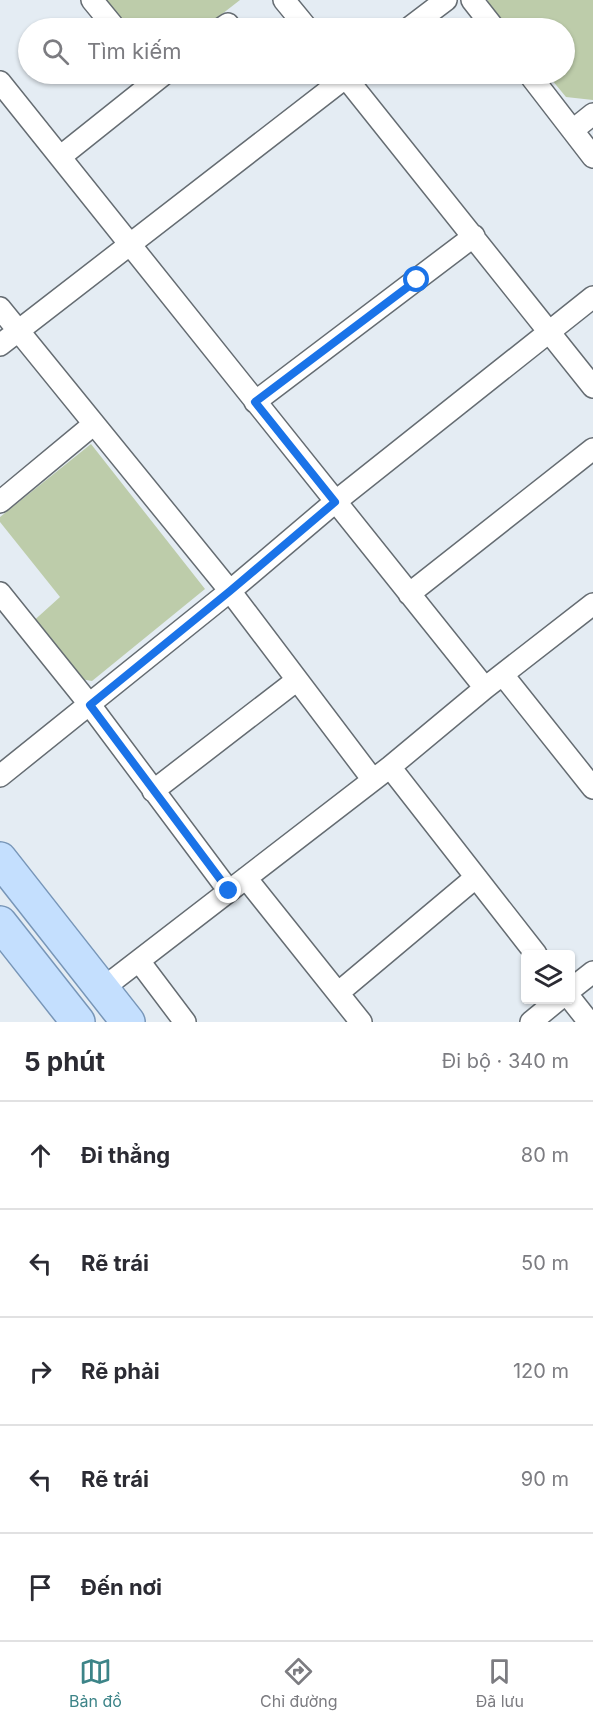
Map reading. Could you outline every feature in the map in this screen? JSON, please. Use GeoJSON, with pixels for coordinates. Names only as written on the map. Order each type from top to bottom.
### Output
{"type":"FeatureCollection","features":[{"type":"Feature","properties":{"kind":"main road"},"geometry":{"type":"LineString","coordinates":[[0,859],[128,1022]]}},
{"type":"Feature","properties":{"kind":"main road"},"geometry":{"type":"LineString","coordinates":[[0,923],[78,1022]]}},
{"type":"Feature","properties":{"kind":"street"},"geometry":{"type":"LineString","coordinates":[[92,0],[107,18]]}},
{"type":"Feature","properties":{"kind":"street"},"geometry":{"type":"LineString","coordinates":[[284,0],[299,18]]}},
{"type":"Feature","properties":{"kind":"street"},"geometry":{"type":"LineString","coordinates":[[422,18],[446,0]]}},
{"type":"Feature","properties":{"kind":"street"},"geometry":{"type":"LineString","coordinates":[[472,0],[486,18]]}},
{"type":"Feature","properties":{"kind":"street"},"geometry":{"type":"LineString","coordinates":[[0,82],[485,688]]}},
{"type":"Feature","properties":{"kind":"street"},"geometry":{"type":"LineString","coordinates":[[60,157],[147,84]]}},
{"type":"Feature","properties":{"kind":"street"},"geometry":{"type":"LineString","coordinates":[[0,345],[334,84]]}},
{"type":"Feature","properties":{"kind":"street"},"geometry":{"type":"LineString","coordinates":[[353,84],[593,387]]}},
{"type":"Feature","properties":{"kind":"street"},"geometry":{"type":"LineString","coordinates":[[537,84],[593,157]]}},
{"type":"Feature","properties":{"kind":"street"},"geometry":{"type":"LineString","coordinates":[[573,130],[593,114]]}},
{"type":"Feature","properties":{"kind":"street"},"geometry":{"type":"LineString","coordinates":[[255,402],[474,236]]}},
{"type":"Feature","properties":{"kind":"street"},"geometry":{"type":"LineString","coordinates":[[0,776],[230,591],[335,502],[593,297]]}},
{"type":"Feature","properties":{"kind":"street"},"geometry":{"type":"LineString","coordinates":[[0,308],[230,591],[297,680],[475,878],[533,950]]}},
{"type":"Feature","properties":{"kind":"street"},"geometry":{"type":"LineString","coordinates":[[0,502],[94,424]]}},
{"type":"Feature","properties":{"kind":"street"},"geometry":{"type":"LineString","coordinates":[[410,594],[593,449]]}},
{"type":"Feature","properties":{"kind":"street"},"geometry":{"type":"LineString","coordinates":[[0,593],[90,705],[229,891]]}},
{"type":"Feature","properties":{"kind":"street"},"geometry":{"type":"LineString","coordinates":[[102,989],[382,773],[485,688],[593,604]]}},
{"type":"Feature","properties":{"kind":"street"},"geometry":{"type":"LineString","coordinates":[[503,675],[593,787]]}},
{"type":"Feature","properties":{"kind":"street"},"geometry":{"type":"LineString","coordinates":[[153,791],[297,680]]}},
{"type":"Feature","properties":{"kind":"street"},"geometry":{"type":"LineString","coordinates":[[246,878],[361,1022]]}},
{"type":"Feature","properties":{"kind":"street"},"geometry":{"type":"LineString","coordinates":[[338,993],[475,878]]}},
{"type":"Feature","properties":{"kind":"street"},"geometry":{"type":"LineString","coordinates":[[139,961],[185,1022]]}},
{"type":"Feature","properties":{"kind":"street"},"geometry":{"type":"LineString","coordinates":[[575,986],[593,972]]}},
{"type":"Feature","properties":{"kind":"street"},"geometry":{"type":"LineString","coordinates":[[531,1022],[553,1004]]}},
{"type":"Feature","properties":{"kind":"street"},"geometry":{"type":"LineString","coordinates":[[575,1004],[589,1022]]}},
{"type":"Feature","properties":{"kind":"green space"},"geometry":{"type":"Polygon","coordinates":[[[102,0],[240,0],[217,18],[117,18],[102,0]]]}},
{"type":"Feature","properties":{"kind":"green space"},"geometry":{"type":"Polygon","coordinates":[[[488,0],[593,0],[593,100],[566,97],[555,84],[575,84],[575,18],[500,18],[488,5],[488,0]]]}},
{"type":"Feature","properties":{"kind":"green space"},"geometry":{"type":"Polygon","coordinates":[[[91,444],[205,589],[92,681],[75,678],[29,625],[60,597],[0,522],[0,517],[91,444]]]}},
{"type":"Feature","properties":{"kind":"route"},"geometry":{"type":"LineString","coordinates":[[229,891],[90,705],[335,502],[255,402],[417,280]]}}]}
